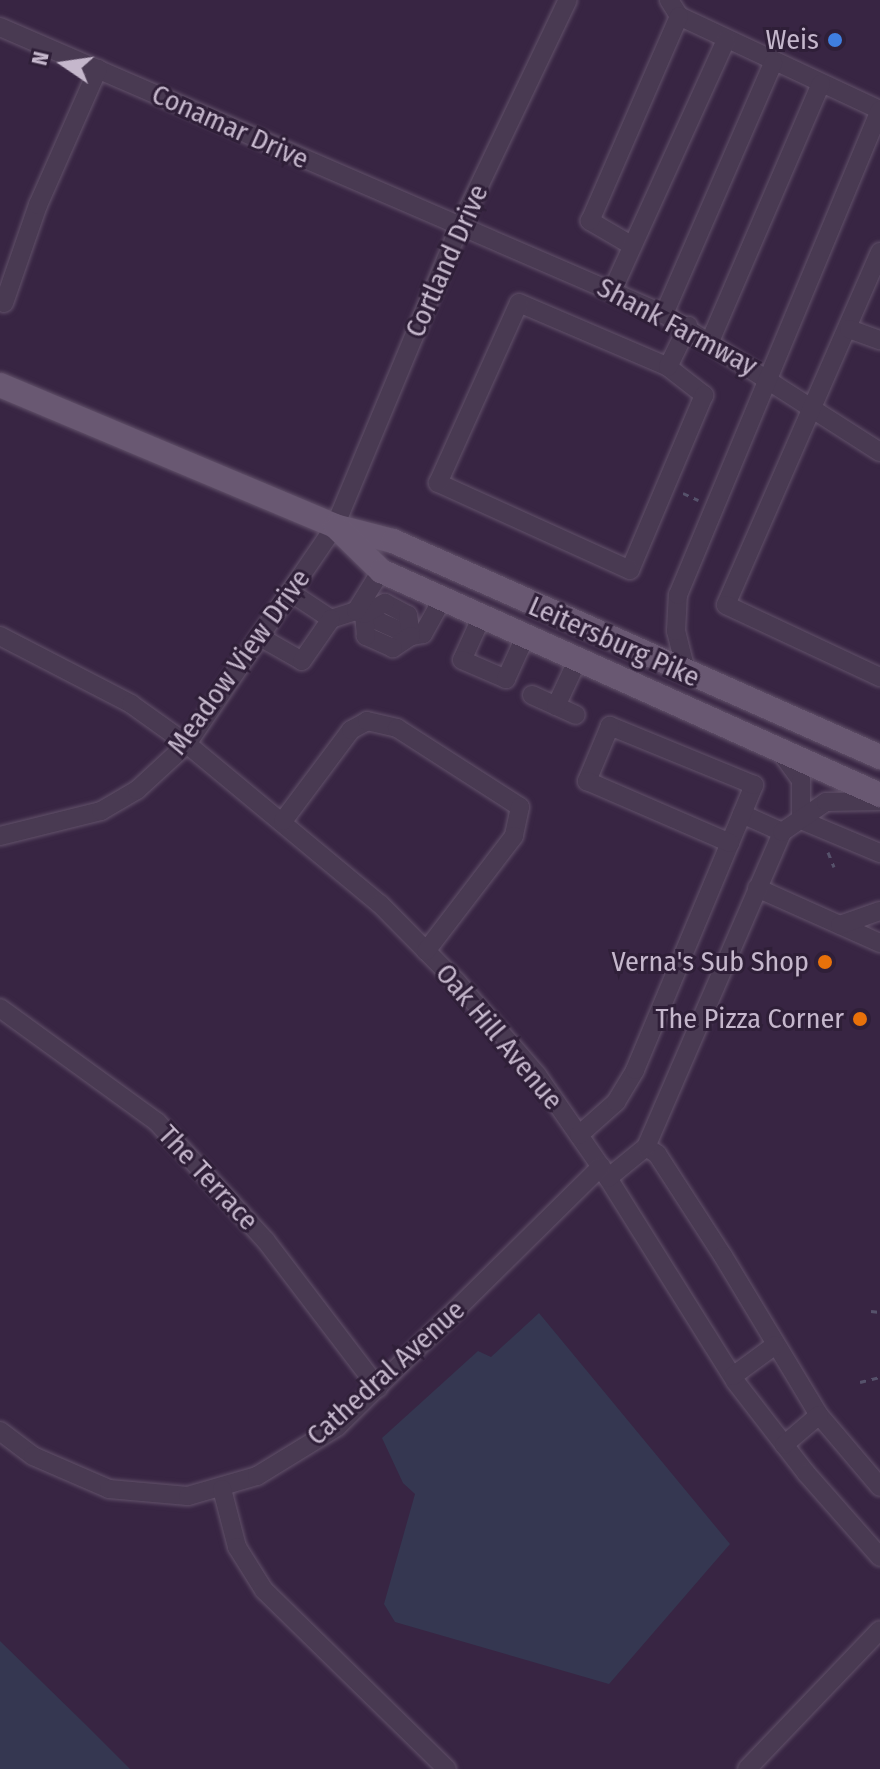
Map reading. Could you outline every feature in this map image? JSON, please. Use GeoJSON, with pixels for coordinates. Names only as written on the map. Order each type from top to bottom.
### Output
{"type":"FeatureCollection","features":[{"type":"Feature","properties":{"kind":"main road","name":"Leitersburg Pike"},"geometry":{"type":"LineString","coordinates":[[0,385],[335,526],[393,541],[880,757]]}},
{"type":"Feature","properties":{"kind":"main road","name":"Leitersburg Pike"},"geometry":{"type":"LineString","coordinates":[[335,526],[381,571],[880,795]]}},
{"type":"Feature","properties":{"kind":"street","name":"Cortland Drive"},"geometry":{"type":"LineString","coordinates":[[335,526],[460,226],[568,0]]}},
{"type":"Feature","properties":{"kind":"street"},"geometry":{"type":"LineString","coordinates":[[669,0],[679,16],[773,63],[880,110],[772,378],[678,595],[676,631],[686,671]]}},
{"type":"Feature","properties":{"kind":"street"},"geometry":{"type":"LineString","coordinates":[[631,245],[590,221],[679,16]]}},
{"type":"Feature","properties":{"kind":"street","name":"Conamar Drive"},"geometry":{"type":"LineString","coordinates":[[0,27],[460,226]]}},
{"type":"Feature","properties":{"kind":"street"},"geometry":{"type":"LineString","coordinates":[[613,289],[726,40]]}},
{"type":"Feature","properties":{"kind":"street"},"geometry":{"type":"LineString","coordinates":[[664,314],[773,63]]}},
{"type":"Feature","properties":{"kind":"street"},"geometry":{"type":"LineString","coordinates":[[4,303],[38,205],[98,69]]}},
{"type":"Feature","properties":{"kind":"street"},"geometry":{"type":"LineString","coordinates":[[711,339],[821,84]]}},
{"type":"Feature","properties":{"kind":"street","name":"Shank Farmway"},"geometry":{"type":"LineString","coordinates":[[460,226],[613,289],[688,326],[772,378],[880,452]]}},
{"type":"Feature","properties":{"kind":"street"},"geometry":{"type":"LineString","coordinates":[[880,252],[726,605],[880,677]]}},
{"type":"Feature","properties":{"kind":"street"},"geometry":{"type":"LineString","coordinates":[[519,303],[668,367],[704,395],[630,570],[438,483],[519,303]]}},
{"type":"Feature","properties":{"kind":"street"},"geometry":{"type":"LineString","coordinates":[[668,367],[688,326]]}},
{"type":"Feature","properties":{"kind":"street"},"geometry":{"type":"LineString","coordinates":[[849,329],[880,340]]}},
{"type":"Feature","properties":{"kind":"street","name":"Meadow View Drive"},"geometry":{"type":"LineString","coordinates":[[0,836],[101,811],[137,790],[187,744],[335,526]]}},
{"type":"Feature","properties":{"kind":"street"},"geometry":{"type":"LineString","coordinates":[[360,613],[381,571]]}},
{"type":"Feature","properties":{"kind":"street"},"geometry":{"type":"LineString","coordinates":[[290,592],[331,619]]}},
{"type":"Feature","properties":{"kind":"street"},"geometry":{"type":"LineString","coordinates":[[260,637],[302,661],[331,619],[360,613],[411,636],[423,634],[443,598]]}},
{"type":"Feature","properties":{"kind":"street"},"geometry":{"type":"LineString","coordinates":[[482,616],[462,660],[506,679],[526,635]]}},
{"type":"Feature","properties":{"kind":"street","name":"Oak Hill Avenue"},"geometry":{"type":"LineString","coordinates":[[0,636],[131,704],[187,744],[283,821],[426,951],[537,1075],[604,1172],[733,1376],[784,1445],[880,1557]]}},
{"type":"Feature","properties":{"kind":"street"},"geometry":{"type":"LineString","coordinates":[[556,706],[578,659]]}},
{"type":"Feature","properties":{"kind":"street"},"geometry":{"type":"LineString","coordinates":[[532,695],[576,715]]}},
{"type":"Feature","properties":{"kind":"street"},"geometry":{"type":"LineString","coordinates":[[283,821],[351,730],[367,721],[397,728],[520,807],[514,836],[426,951]]}},
{"type":"Feature","properties":{"kind":"street"},"geometry":{"type":"LineString","coordinates":[[579,1135],[616,1102],[635,1070],[730,843],[754,785],[610,726],[587,781],[730,843]]}},
{"type":"Feature","properties":{"kind":"street"},"geometry":{"type":"LineString","coordinates":[[772,745],[799,775],[801,820]]}},
{"type":"Feature","properties":{"kind":"street"},"geometry":{"type":"LineString","coordinates":[[880,801],[832,800],[782,832],[646,1147],[665,1167],[819,1415],[880,1487]]}},
{"type":"Feature","properties":{"kind":"street"},"geometry":{"type":"LineString","coordinates":[[742,814],[782,832]]}},
{"type":"Feature","properties":{"kind":"street"},"geometry":{"type":"LineString","coordinates":[[801,820],[880,853]]}},
{"type":"Feature","properties":{"kind":"street"},"geometry":{"type":"LineString","coordinates":[[757,888],[880,943]]}},
{"type":"Feature","properties":{"kind":"street"},"geometry":{"type":"LineString","coordinates":[[840,925],[880,911]]}},
{"type":"Feature","properties":{"kind":"street","name":"The Terrace"},"geometry":{"type":"LineString","coordinates":[[0,1008],[157,1122],[266,1241],[378,1388]]}},
{"type":"Feature","properties":{"kind":"street","name":"Cathedral Avenue"},"geometry":{"type":"LineString","coordinates":[[0,1431],[33,1456],[109,1489],[188,1496],[222,1489],[288,1460],[337,1427],[604,1172],[646,1147]]}},
{"type":"Feature","properties":{"kind":"street"},"geometry":{"type":"LineString","coordinates":[[733,1376],[775,1345]]}},
{"type":"Feature","properties":{"kind":"street"},"geometry":{"type":"LineString","coordinates":[[784,1445],[819,1415]]}},
{"type":"Feature","properties":{"kind":"street"},"geometry":{"type":"LineString","coordinates":[[222,1489],[237,1547],[264,1590],[447,1769]]}},
{"type":"Feature","properties":{"kind":"street"},"geometry":{"type":"LineString","coordinates":[[747,1769],[880,1630]]}},
{"type":"Feature","properties":{"kind":"path"},"geometry":{"type":"LineString","coordinates":[[871,1311],[880,1312]]}},
{"type":"Feature","properties":{"kind":"path"},"geometry":{"type":"LineString","coordinates":[[860,1382],[880,1377]]}},
{"type":"Feature","properties":{"kind":"shaded area"},"geometry":{"type":"Polygon","coordinates":[[[539,1313],[730,1544],[609,1684],[395,1622],[384,1604],[415,1494],[403,1483],[382,1438],[478,1351],[491,1357],[539,1313]]]}},
{"type":"Feature","properties":{"kind":"shaded area"},"geometry":{"type":"Polygon","coordinates":[[[0,1641],[87,1726],[130,1769],[0,1769],[0,1641]]]}},
{"type":"Feature","properties":{"kind":"place","name":"Weis"},"geometry":{"type":"Point","coordinates":[835,40]}},
{"type":"Feature","properties":{"kind":"place","name":"Verna's Sub Shop"},"geometry":{"type":"Point","coordinates":[825,962]}},
{"type":"Feature","properties":{"kind":"place","name":"The Pizza Corner"},"geometry":{"type":"Point","coordinates":[860,1019]}}]}
